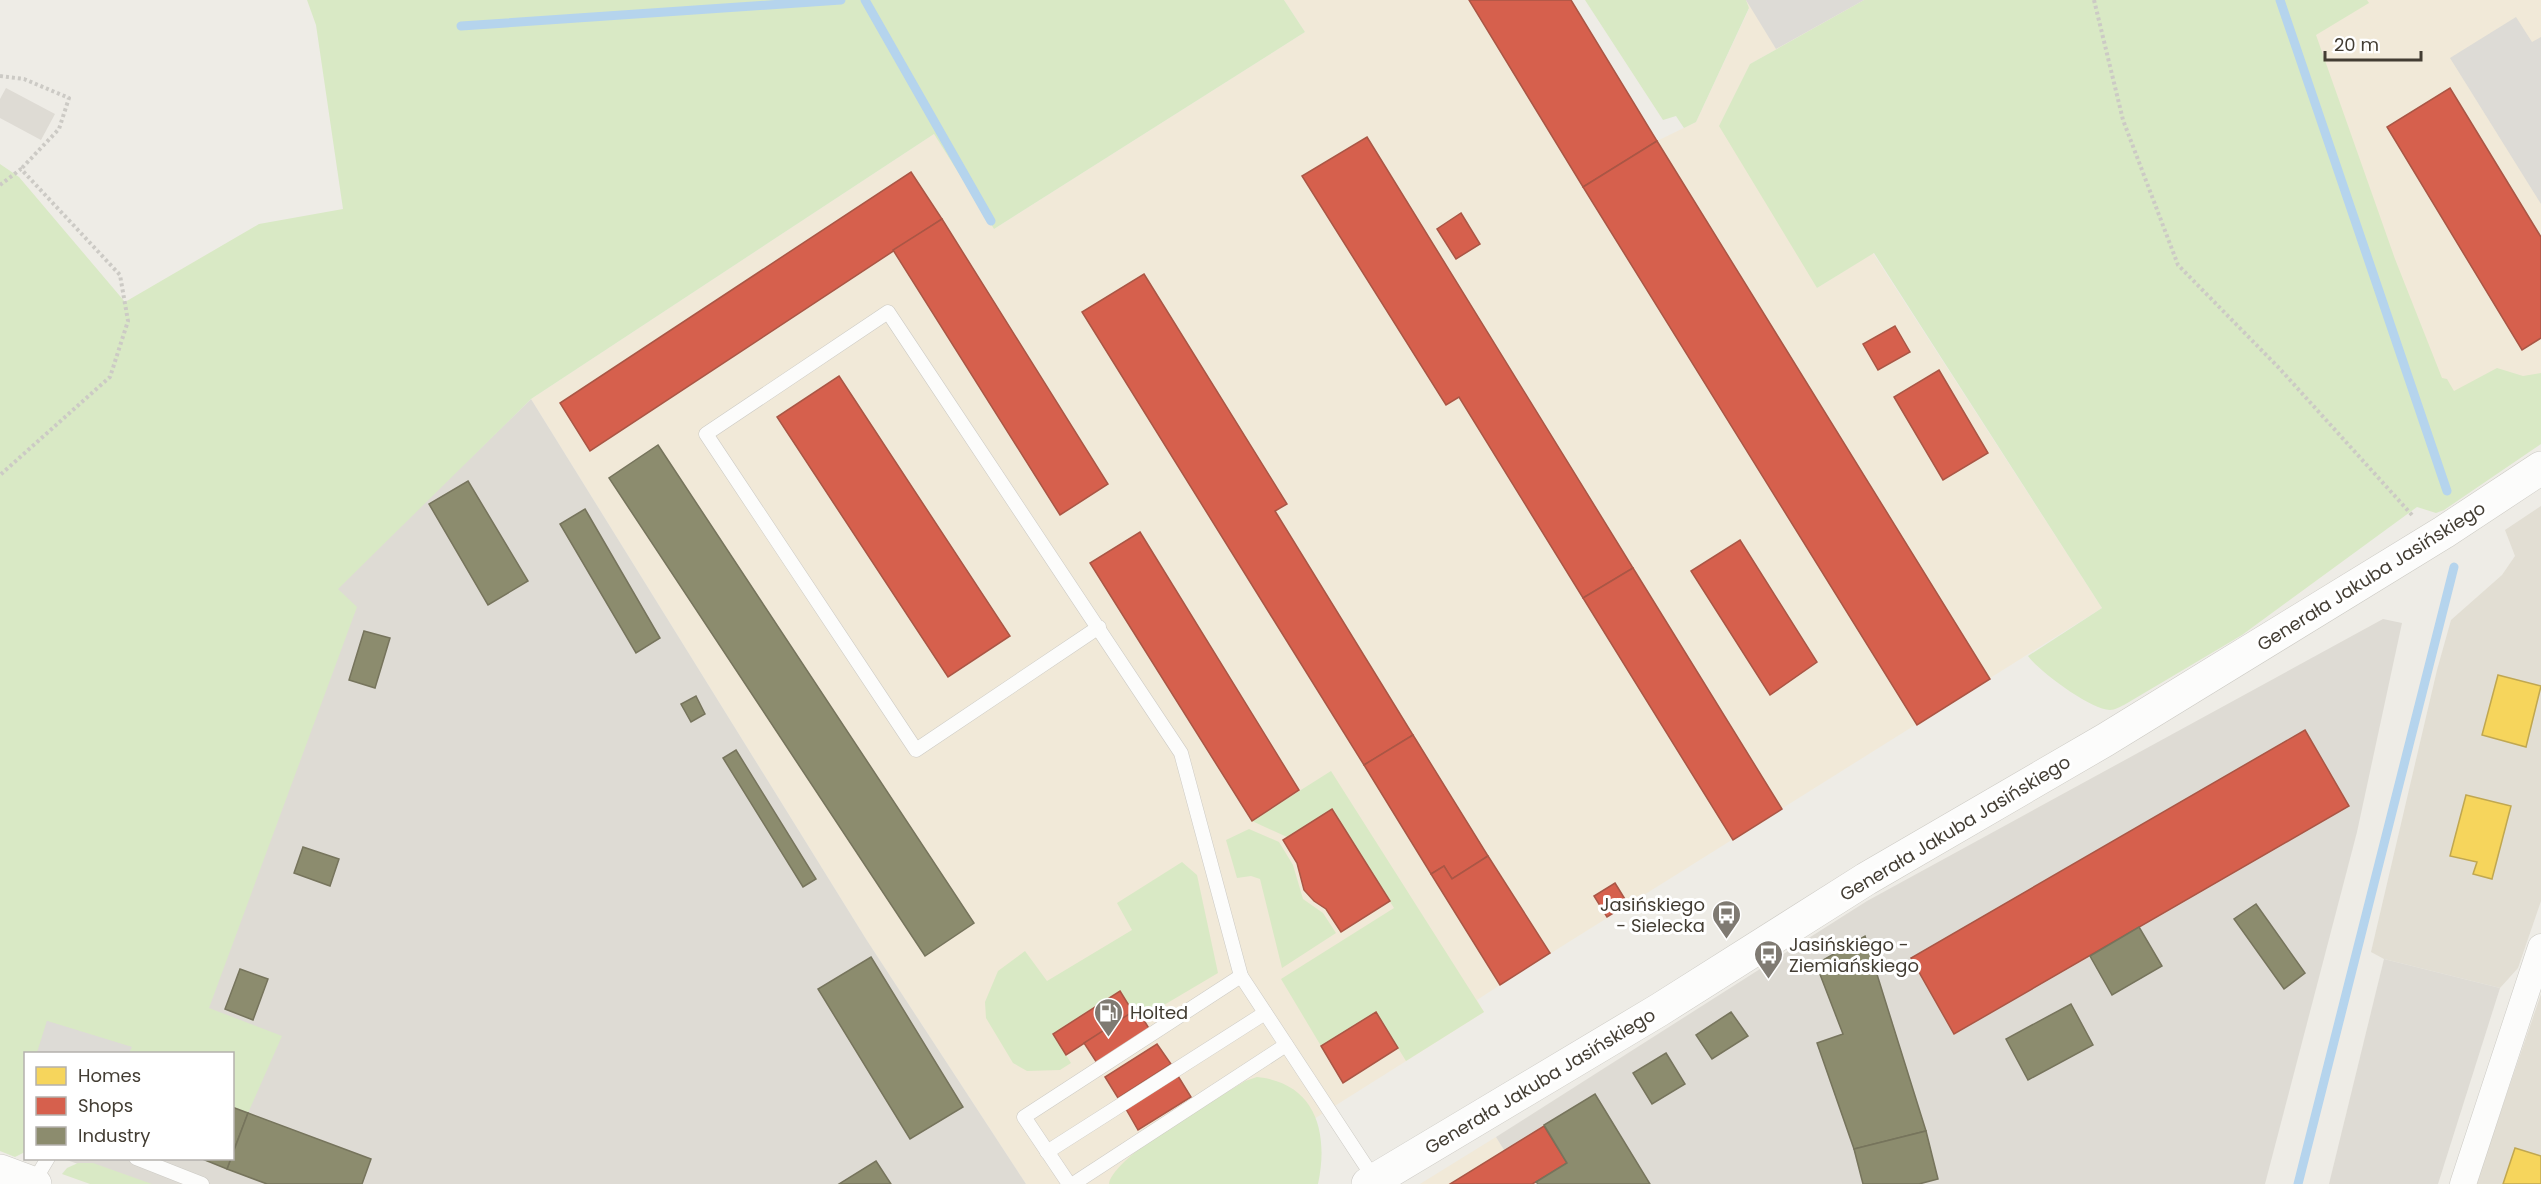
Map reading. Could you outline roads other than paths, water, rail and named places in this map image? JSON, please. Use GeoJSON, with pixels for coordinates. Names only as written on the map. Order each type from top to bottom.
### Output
{"type":"FeatureCollection","features":[{"type":"Feature","properties":{"kind":"street","name":"Generała Jakuba Jasińskiego"},"geometry":{"type":"LineString","coordinates":[[1371,1182],[1659,1010],[1866,879],[2105,740],[2435,537],[2541,468]]}},
{"type":"Feature","properties":{"kind":"street"},"geometry":{"type":"LineString","coordinates":[[2463,1184],[2541,947]]}},
{"type":"Feature","properties":{"kind":"street"},"geometry":{"type":"LineString","coordinates":[[0,1171],[34,1184]]}},
{"type":"Feature","properties":{"kind":"lane"},"geometry":{"type":"LineString","coordinates":[[1099,627],[916,750],[706,434],[888,312],[1099,627],[1181,753],[1241,976],[1371,1182]]}},
{"type":"Feature","properties":{"kind":"lane"},"geometry":{"type":"LineString","coordinates":[[1241,976],[1024,1117],[1071,1184],[1286,1045]]}},
{"type":"Feature","properties":{"kind":"lane"},"geometry":{"type":"LineString","coordinates":[[1047,1152],[1265,1013]]}},
{"type":"Feature","properties":{"kind":"lane"},"geometry":{"type":"LineString","coordinates":[[34,1184],[47,1160]]}},
{"type":"Feature","properties":{"kind":"lane"},"geometry":{"type":"LineString","coordinates":[[141,1160],[202,1184]]}},
{"type":"Feature","properties":{"kind":"waterway"},"geometry":{"type":"LineString","coordinates":[[461,26],[841,0]]}},
{"type":"Feature","properties":{"kind":"waterway"},"geometry":{"type":"LineString","coordinates":[[865,0],[991,221]]}},
{"type":"Feature","properties":{"kind":"waterway"},"geometry":{"type":"LineString","coordinates":[[2280,0],[2447,491]]}},
{"type":"Feature","properties":{"kind":"waterway"},"geometry":{"type":"LineString","coordinates":[[2298,1184],[2454,567]]}},
{"type":"Feature","properties":{"kind":"place","name":"Jasińskiego - Sielecka"},"geometry":{"type":"Point","coordinates":[1726,940]}},
{"type":"Feature","properties":{"kind":"place","name":"Jasińskiego - Ziemiańskiego"},"geometry":{"type":"Point","coordinates":[1768,980]}},
{"type":"Feature","properties":{"kind":"place","name":"Holted"},"geometry":{"type":"Point","coordinates":[1109,1038]}}]}
